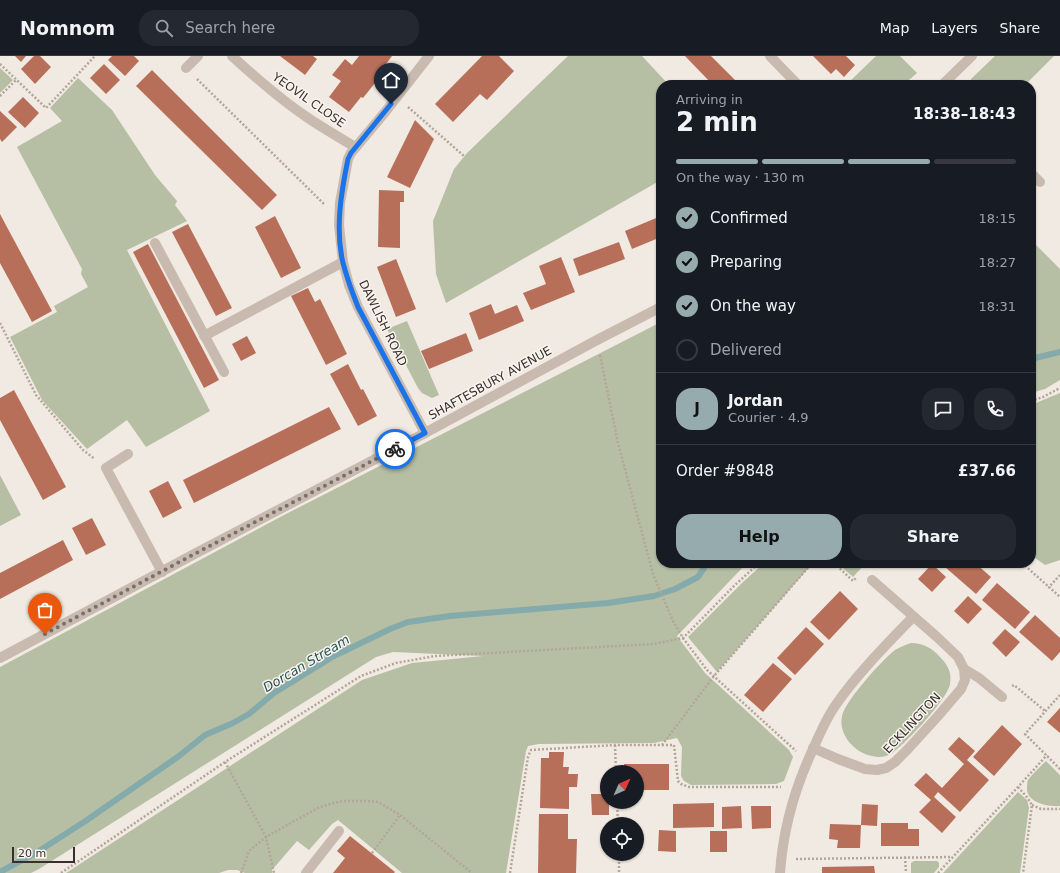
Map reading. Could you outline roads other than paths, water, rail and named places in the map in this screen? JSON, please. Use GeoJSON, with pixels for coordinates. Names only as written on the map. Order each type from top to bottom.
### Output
{"type":"FeatureCollection","features":[{"type":"Feature","properties":{"kind":"street"},"geometry":{"type":"LineString","coordinates":[[186,68],[198,56]]}},
{"type":"Feature","properties":{"kind":"street","name":"YEOVIL CLOSE"},"geometry":{"type":"LineString","coordinates":[[232,56],[287,103],[311,120],[355,147]]}},
{"type":"Feature","properties":{"kind":"street","name":"DAWLISH ROAD"},"geometry":{"type":"LineString","coordinates":[[425,433],[358,307],[349,285],[343,262],[339,225],[348,159],[355,147],[429,56]]}},
{"type":"Feature","properties":{"kind":"street"},"geometry":{"type":"LineString","coordinates":[[770,56],[793,80]]}},
{"type":"Feature","properties":{"kind":"street"},"geometry":{"type":"LineString","coordinates":[[948,80],[972,56]]}},
{"type":"Feature","properties":{"kind":"street"},"geometry":{"type":"LineString","coordinates":[[1036,178],[1040,182]]}},
{"type":"Feature","properties":{"kind":"street"},"geometry":{"type":"LineString","coordinates":[[155,243],[224,372]]}},
{"type":"Feature","properties":{"kind":"street"},"geometry":{"type":"LineString","coordinates":[[204,336],[343,262]]}},
{"type":"Feature","properties":{"kind":"street","name":"SHAFTESBURY AVENUE"},"geometry":{"type":"LineString","coordinates":[[0,658],[425,433],[596,340],[656,310]]}},
{"type":"Feature","properties":{"kind":"street"},"geometry":{"type":"LineString","coordinates":[[128,454],[106,468],[162,572]]}},
{"type":"Feature","properties":{"kind":"street"},"geometry":{"type":"LineString","coordinates":[[872,580],[958,657],[964,668],[1002,697]]}},
{"type":"Feature","properties":{"kind":"street"},"geometry":{"type":"LineString","coordinates":[[780,873],[785,830],[796,788],[823,727],[835,706],[886,646],[914,617]]}},
{"type":"Feature","properties":{"kind":"street","name":"ECKLINGTON"},"geometry":{"type":"LineString","coordinates":[[813,748],[838,760],[866,769],[877,770],[886,768],[908,749],[961,689],[965,680],[964,668]]}},
{"type":"Feature","properties":{"kind":"street"},"geometry":{"type":"LineString","coordinates":[[306,873],[339,831]]}},
{"type":"Feature","properties":{"kind":"waterway","name":"Dorcan Stream"},"geometry":{"type":"LineString","coordinates":[[1036,358],[1060,352]]}},
{"type":"Feature","properties":{"kind":"waterway","name":"Dorcan Stream"},"geometry":{"type":"LineString","coordinates":[[0,872],[39,851],[87,820],[179,756],[205,735],[233,723],[249,714],[274,693],[334,656],[390,629],[408,622],[450,616],[608,603],[654,596],[675,589],[698,577],[704,568]]}}]}
